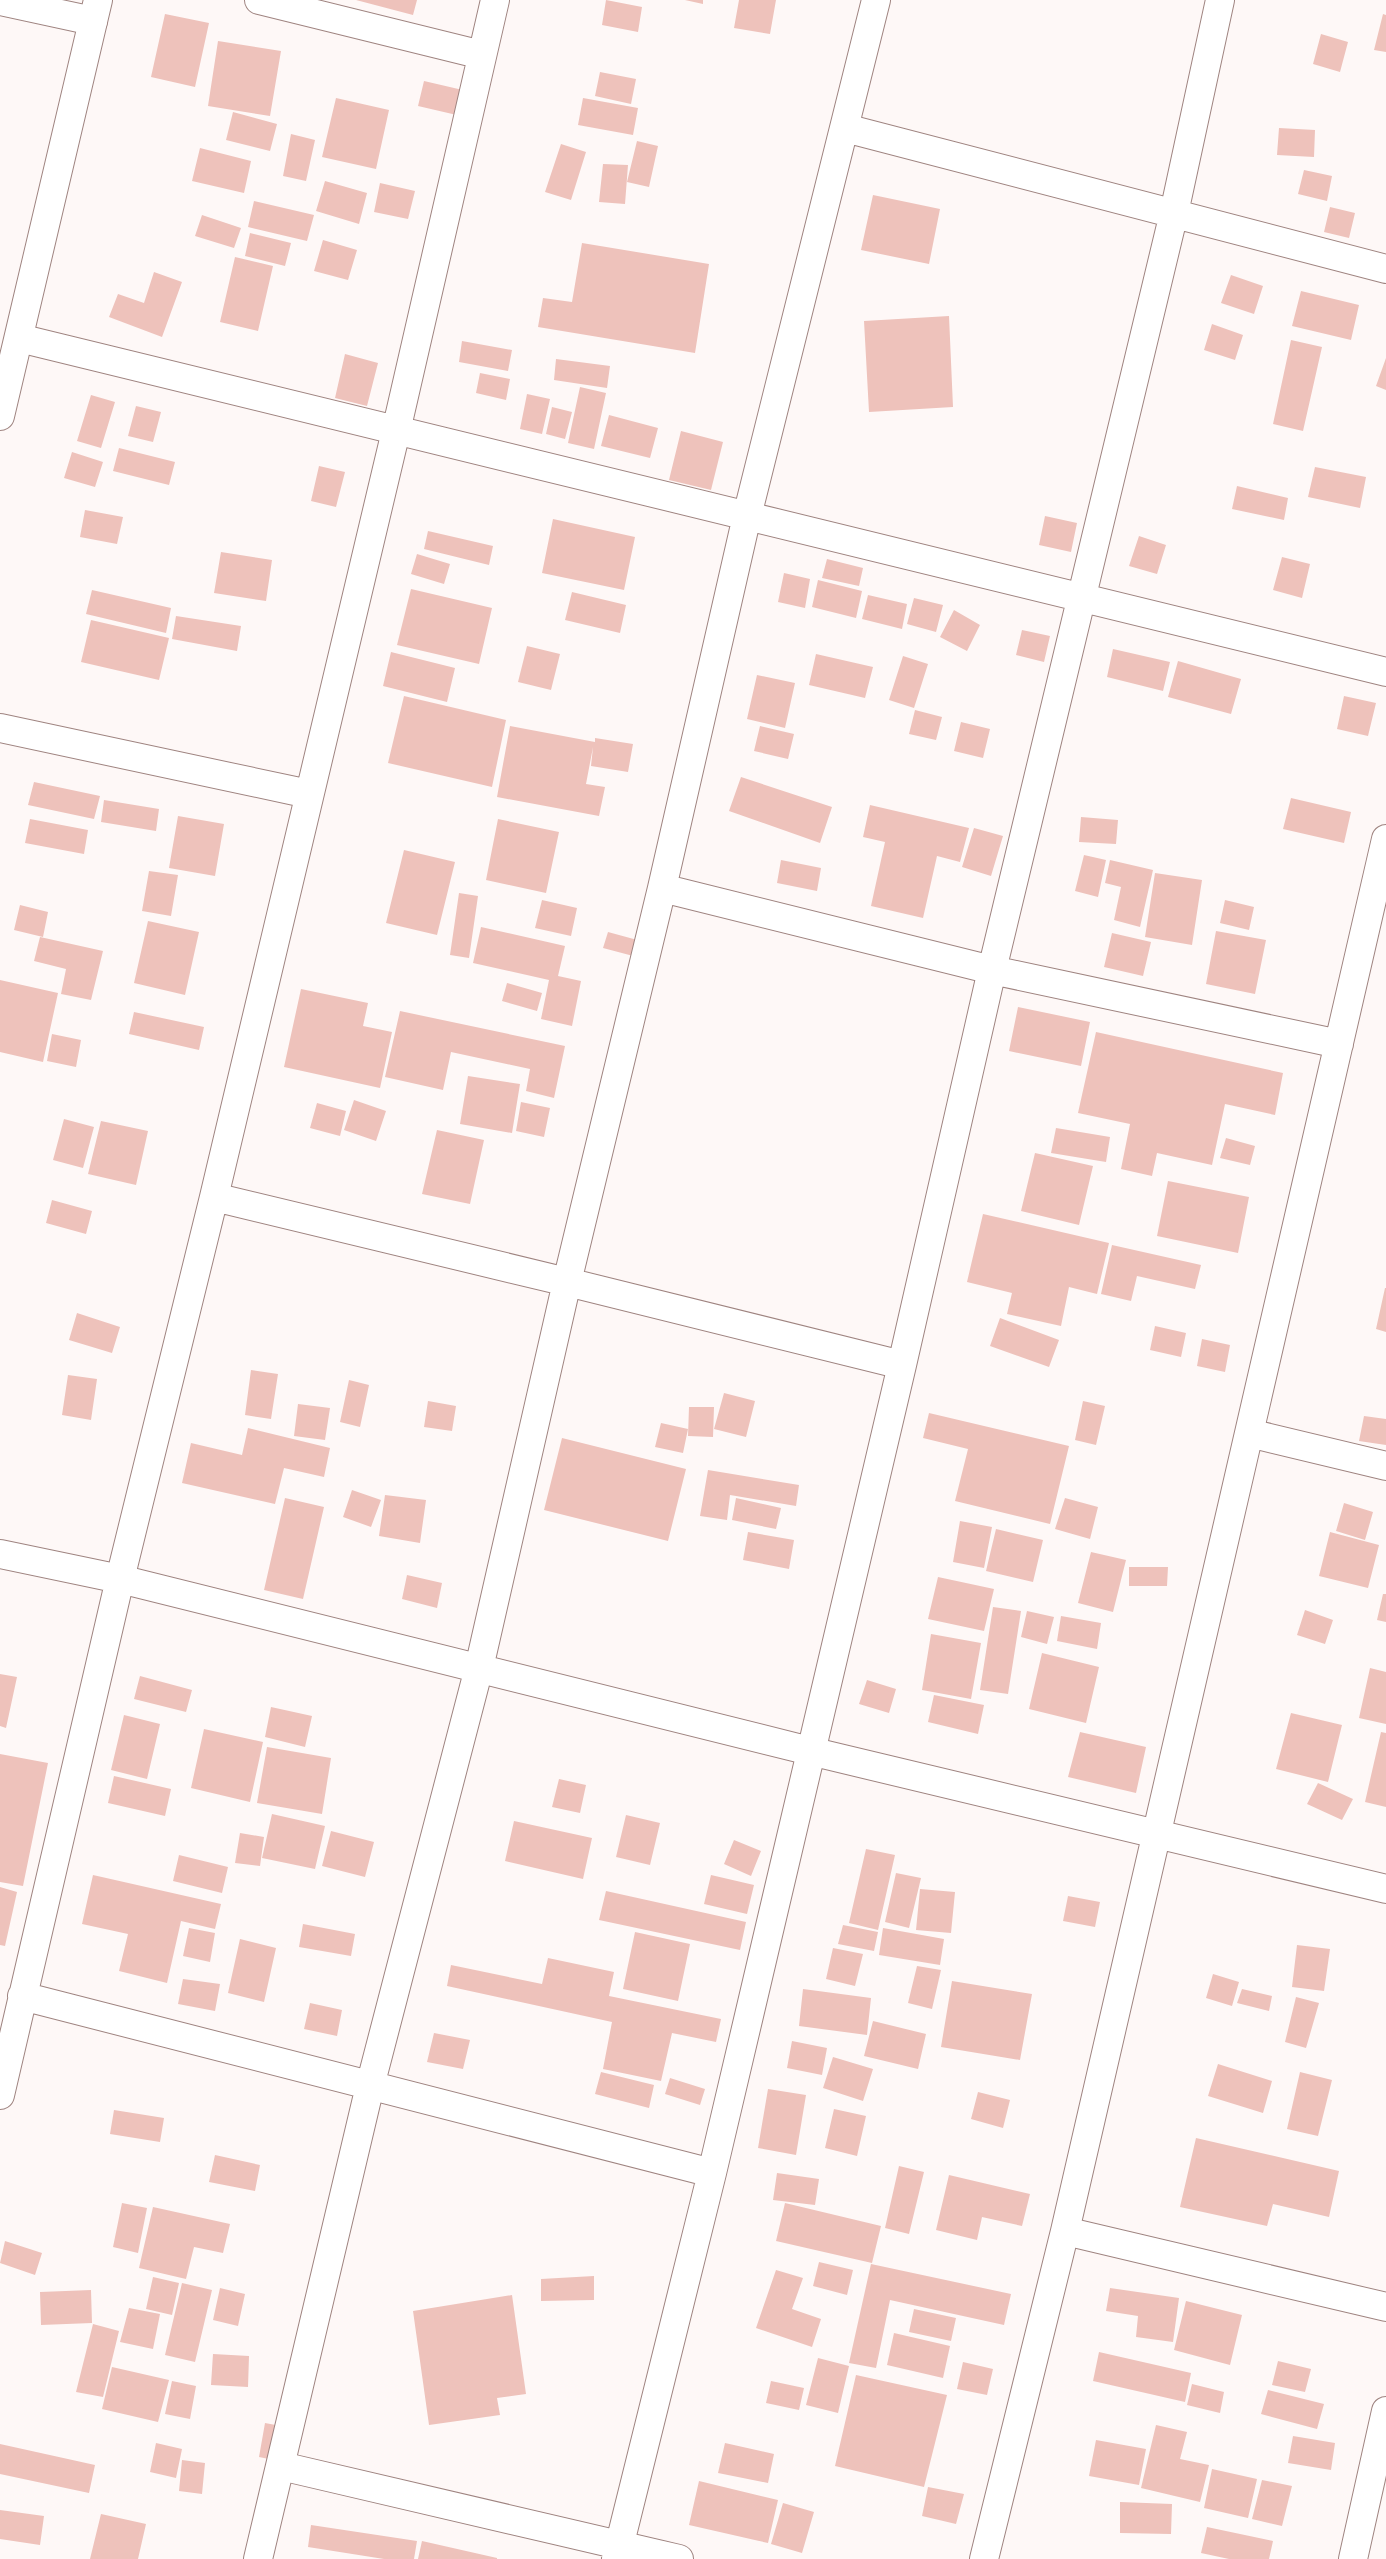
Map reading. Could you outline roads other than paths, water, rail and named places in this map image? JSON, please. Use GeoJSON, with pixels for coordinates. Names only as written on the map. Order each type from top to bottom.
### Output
{"type":"FeatureCollection","features":[{"type":"Feature","properties":{"kind":"street"},"geometry":{"type":"LineString","coordinates":[[259,0],[482,55]]}},
{"type":"Feature","properties":{"kind":"street"},"geometry":{"type":"LineString","coordinates":[[0,2095],[120,1579],[214,1198],[396,431],[495,0]]}},
{"type":"Feature","properties":{"kind":"street"},"geometry":{"type":"LineString","coordinates":[[258,2559],[370,2086],[479,1668],[567,1282],[662,888],[747,516],[876,0]]}},
{"type":"Feature","properties":{"kind":"street"},"geometry":{"type":"LineString","coordinates":[[618,2552],[712,2173],[902,1365],[992,970],[1174,213],[1220,0]]}},
{"type":"Feature","properties":{"kind":"street"},"geometry":{"type":"LineString","coordinates":[[0,1],[95,11],[0,416]]}},
{"type":"Feature","properties":{"kind":"street"},"geometry":{"type":"LineString","coordinates":[[845,128],[1386,269]]}},
{"type":"Feature","properties":{"kind":"street"},"geometry":{"type":"LineString","coordinates":[[19,338],[1386,672]]}},
{"type":"Feature","properties":{"kind":"street"},"geometry":{"type":"LineString","coordinates":[[0,728],[309,794]]}},
{"type":"Feature","properties":{"kind":"street"},"geometry":{"type":"LineString","coordinates":[[984,2559],[1065,2231],[1386,839]]}},
{"type":"Feature","properties":{"kind":"street"},"geometry":{"type":"LineString","coordinates":[[662,888],[992,970],[1339,1044]]}},
{"type":"Feature","properties":{"kind":"street"},"geometry":{"type":"LineString","coordinates":[[214,1198],[567,1282],[902,1365]]}},
{"type":"Feature","properties":{"kind":"street"},"geometry":{"type":"LineString","coordinates":[[1249,1433],[1386,1466]]}},
{"type":"Feature","properties":{"kind":"street"},"geometry":{"type":"LineString","coordinates":[[0,1554],[120,1579],[810,1751],[1386,1889]]}},
{"type":"Feature","properties":{"kind":"street"},"geometry":{"type":"LineString","coordinates":[[22,1996],[712,2173]]}},
{"type":"Feature","properties":{"kind":"street"},"geometry":{"type":"LineString","coordinates":[[1065,2231],[1386,2307]]}},
{"type":"Feature","properties":{"kind":"street"},"geometry":{"type":"LineString","coordinates":[[1353,2559],[1386,2411]]}},
{"type":"Feature","properties":{"kind":"street"},"geometry":{"type":"LineString","coordinates":[[281,2466],[618,2552],[679,2559]]}}]}
